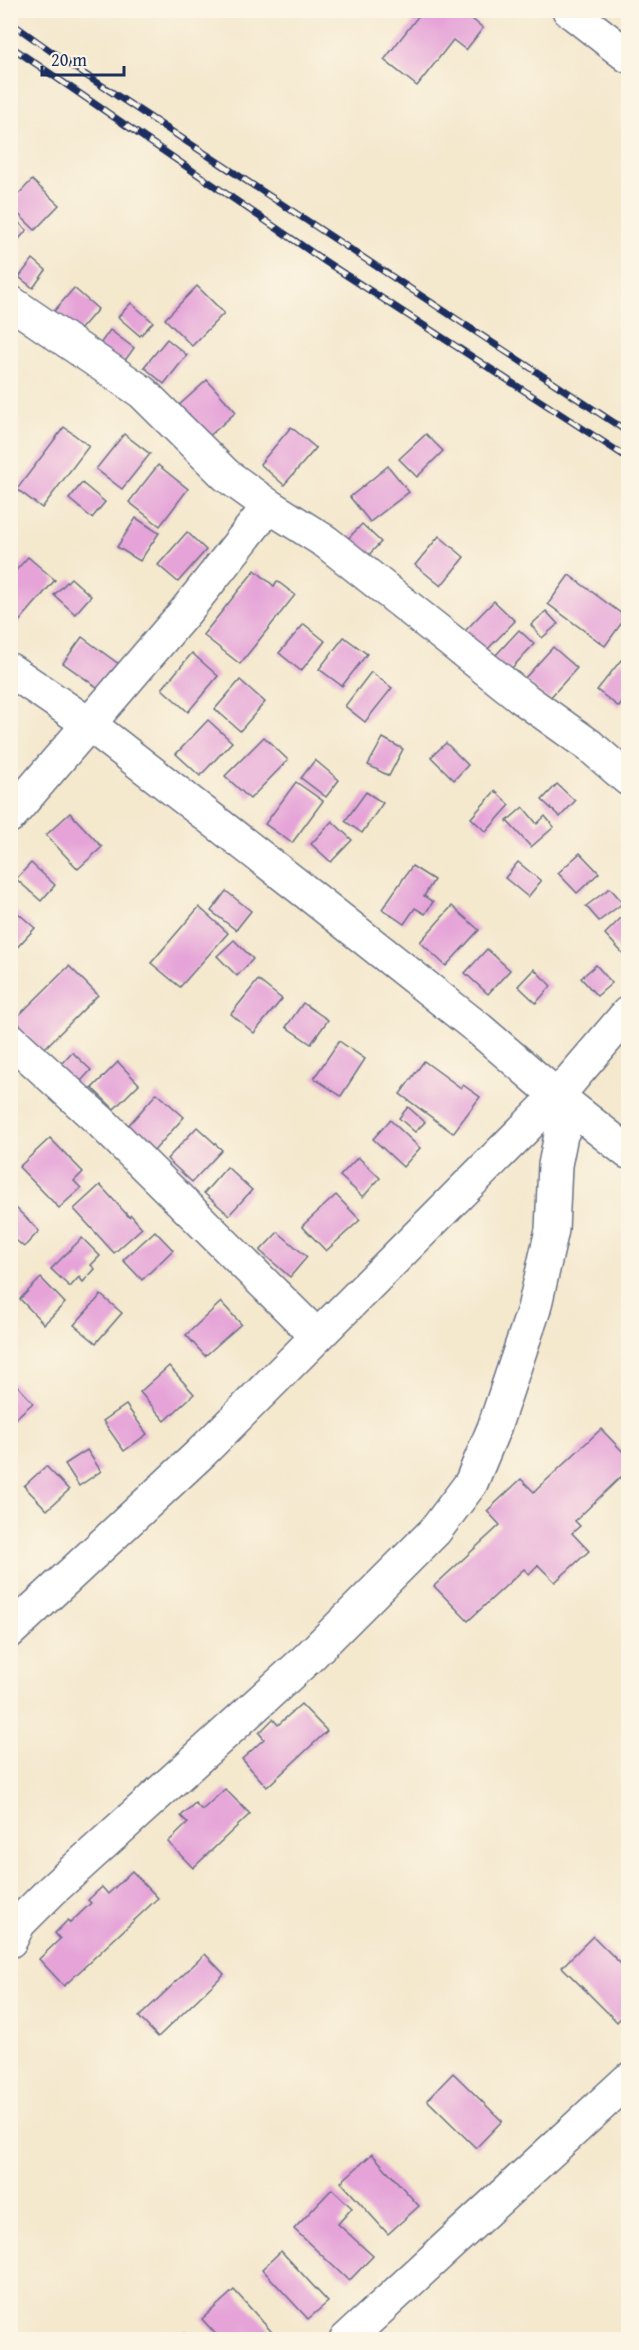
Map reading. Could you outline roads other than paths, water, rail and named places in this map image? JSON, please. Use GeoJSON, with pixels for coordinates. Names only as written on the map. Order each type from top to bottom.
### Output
{"type":"FeatureCollection","features":[{"type":"Feature","properties":{"kind":"street"},"geometry":{"type":"LineString","coordinates":[[569,10],[628,56]]}},
{"type":"Feature","properties":{"kind":"street"},"geometry":{"type":"LineString","coordinates":[[10,302],[142,392],[226,476],[326,542],[520,696],[590,746],[628,779]]}},
{"type":"Feature","properties":{"kind":"street"},"geometry":{"type":"LineString","coordinates":[[10,816],[185,612],[269,506]]}},
{"type":"Feature","properties":{"kind":"street"},"geometry":{"type":"LineString","coordinates":[[10,670],[88,724],[479,1029],[565,1103],[628,1152]]}},
{"type":"Feature","properties":{"kind":"street"},"geometry":{"type":"LineString","coordinates":[[10,1631],[201,1453],[317,1336],[565,1103],[628,1013]]}},
{"type":"Feature","properties":{"kind":"street"},"geometry":{"type":"LineString","coordinates":[[10,1040],[100,1120],[317,1336]]}},
{"type":"Feature","properties":{"kind":"street"},"geometry":{"type":"LineString","coordinates":[[10,1941],[19,1923],[50,1892],[309,1657],[435,1531],[471,1483],[494,1428],[534,1309],[552,1230],[555,1165],[565,1103]]}},
{"type":"Feature","properties":{"kind":"street"},"geometry":{"type":"LineString","coordinates":[[345,2340],[628,2080]]}},
{"type":"Feature","properties":{"kind":"railway"},"geometry":{"type":"LineString","coordinates":[[10,22],[69,64],[628,432]]}},
{"type":"Feature","properties":{"kind":"railway"},"geometry":{"type":"LineString","coordinates":[[10,46],[326,262],[628,458]]}}]}
